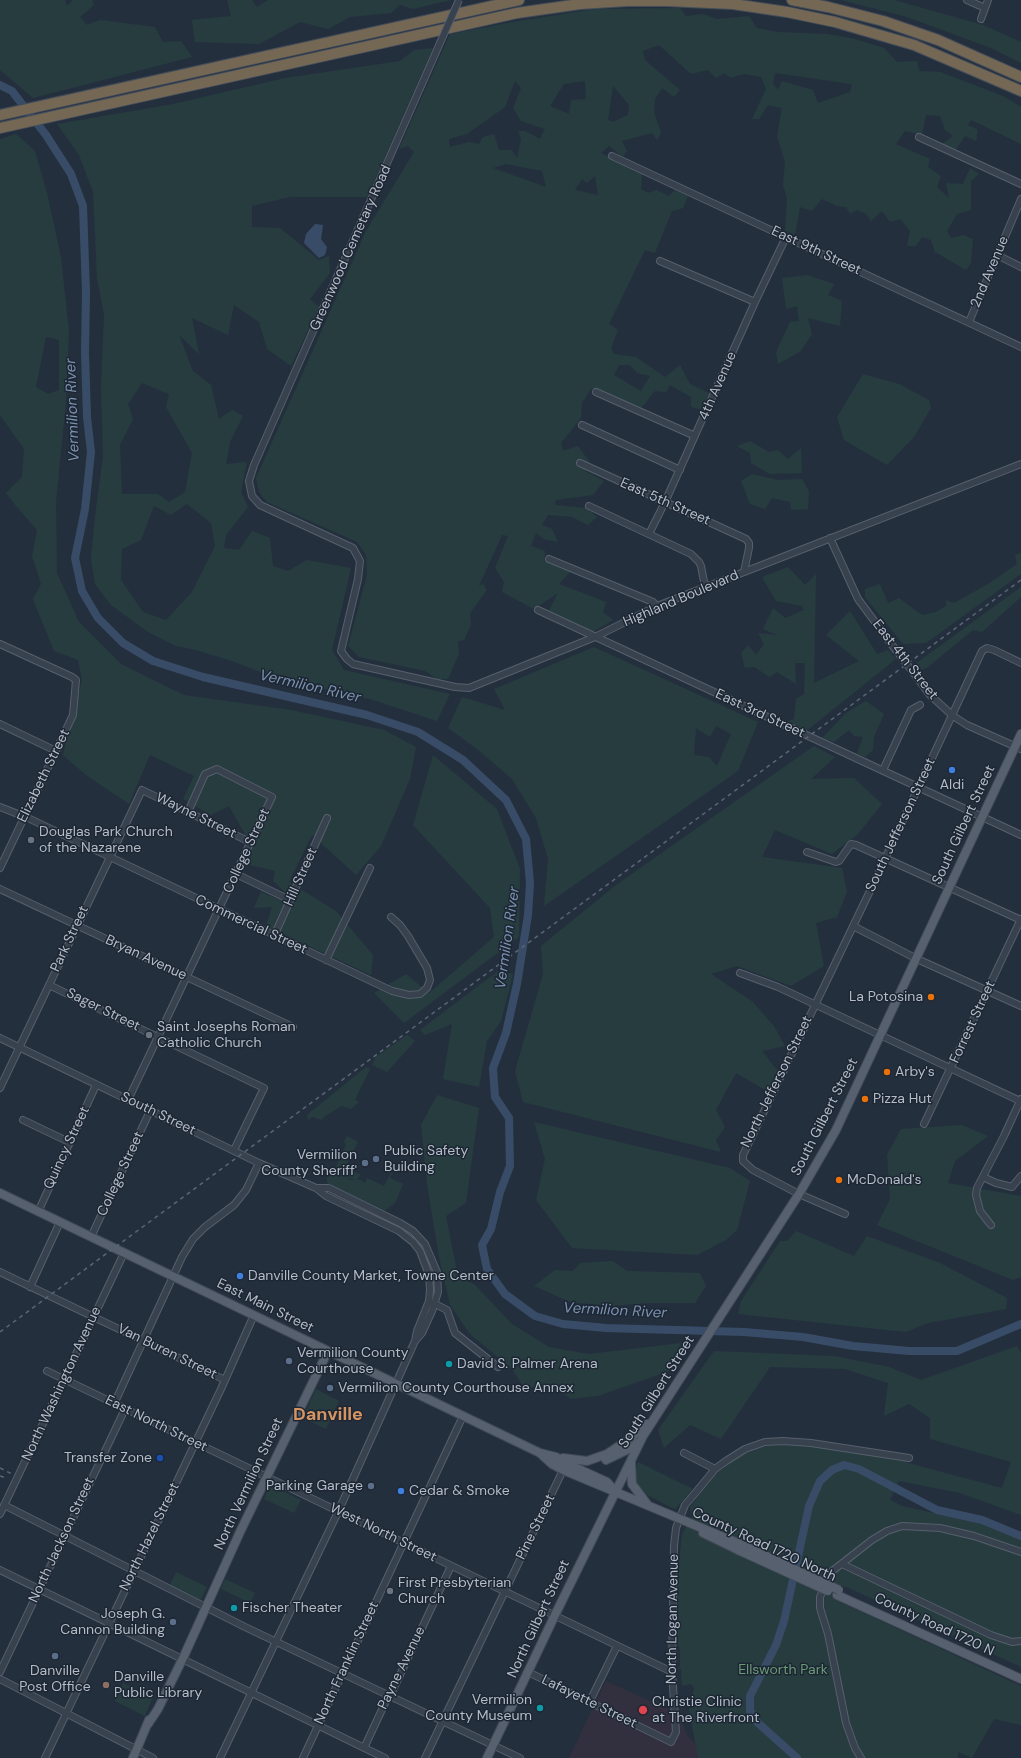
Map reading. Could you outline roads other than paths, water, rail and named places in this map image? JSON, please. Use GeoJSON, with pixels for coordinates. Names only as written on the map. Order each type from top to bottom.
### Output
{"type":"FeatureCollection","features":[{"type":"Feature","properties":{"kind":"highway"},"geometry":{"type":"LineString","coordinates":[[2,114],[519,0]]}},
{"type":"Feature","properties":{"kind":"highway"},"geometry":{"type":"LineString","coordinates":[[792,0],[828,7],[883,21],[938,40],[1021,77]]}},
{"type":"Feature","properties":{"kind":"highway"},"geometry":{"type":"LineString","coordinates":[[0,128],[517,13],[580,4],[619,2],[667,1],[733,4],[787,12],[835,22],[885,35],[914,45],[1021,91]]}},
{"type":"Feature","properties":{"kind":"highway"},"geometry":{"type":"LineString","coordinates":[[938,40],[970,48],[1021,71]]}},
{"type":"Feature","properties":{"kind":"highway"},"geometry":{"type":"LineString","coordinates":[[951,60],[992,84],[1021,98]]}},
{"type":"Feature","properties":{"kind":"main road","name":"South Gilbert Street"},"geometry":{"type":"LineString","coordinates":[[615,1491],[641,1434],[656,1415],[799,1194],[836,1130],[983,817],[1018,748],[1021,734]]}},
{"type":"Feature","properties":{"kind":"main road","name":"East Main Street"},"geometry":{"type":"LineString","coordinates":[[0,1193],[540,1453],[556,1457],[607,1482],[615,1491]]}},
{"type":"Feature","properties":{"kind":"main road","name":"North Vermilion Street"},"geometry":{"type":"LineString","coordinates":[[133,1758],[148,1724],[158,1710],[180,1659],[202,1618],[205,1607],[266,1477],[328,1351]]}},
{"type":"Feature","properties":{"kind":"main road"},"geometry":{"type":"LineString","coordinates":[[556,1457],[587,1461],[613,1451],[641,1434]]}},
{"type":"Feature","properties":{"kind":"main road"},"geometry":{"type":"LineString","coordinates":[[540,1453],[554,1461],[570,1465],[588,1465],[607,1460],[633,1447],[641,1434]]}},
{"type":"Feature","properties":{"kind":"main road","name":"East Main Street"},"geometry":{"type":"LineString","coordinates":[[540,1453],[552,1464],[563,1470],[604,1488],[615,1491]]}},
{"type":"Feature","properties":{"kind":"main road"},"geometry":{"type":"LineString","coordinates":[[631,1458],[632,1484],[647,1504]]}},
{"type":"Feature","properties":{"kind":"main road","name":"County Road 1720 North"},"geometry":{"type":"LineString","coordinates":[[615,1491],[647,1504],[838,1592]]}},
{"type":"Feature","properties":{"kind":"main road","name":"North Gilbert Street"},"geometry":{"type":"LineString","coordinates":[[487,1758],[554,1615],[615,1491]]}},
{"type":"Feature","properties":{"kind":"main road","name":"County Road 1720 N"},"geometry":{"type":"LineString","coordinates":[[838,1592],[1021,1673]]}},
{"type":"Feature","properties":{"kind":"main road","name":"County Road 1720 N"},"geometry":{"type":"LineString","coordinates":[[838,1592],[1021,1679]]}},
{"type":"Feature","properties":{"kind":"street","name":"Greenwood Cemetary Road"},"geometry":{"type":"LineString","coordinates":[[341,651],[358,579],[360,561],[353,548],[260,505],[252,496],[249,481],[254,465],[459,0]]}},
{"type":"Feature","properties":{"kind":"street"},"geometry":{"type":"LineString","coordinates":[[967,0],[985,8]]}},
{"type":"Feature","properties":{"kind":"street"},"geometry":{"type":"LineString","coordinates":[[981,19],[988,0]]}},
{"type":"Feature","properties":{"kind":"street"},"geometry":{"type":"LineString","coordinates":[[919,137],[1021,184]]}},
{"type":"Feature","properties":{"kind":"street","name":"East 9th Street"},"geometry":{"type":"LineString","coordinates":[[612,156],[1021,347]]}},
{"type":"Feature","properties":{"kind":"street","name":"2nd Avenue"},"geometry":{"type":"LineString","coordinates":[[969,322],[1021,199]]}},
{"type":"Feature","properties":{"kind":"street","name":"4th Avenue"},"geometry":{"type":"LineString","coordinates":[[649,534],[680,470],[755,302],[786,237]]}},
{"type":"Feature","properties":{"kind":"street"},"geometry":{"type":"LineString","coordinates":[[997,255],[1021,267]]}},
{"type":"Feature","properties":{"kind":"street"},"geometry":{"type":"LineString","coordinates":[[660,261],[755,302]]}},
{"type":"Feature","properties":{"kind":"street"},"geometry":{"type":"LineString","coordinates":[[596,392],[695,436]]}},
{"type":"Feature","properties":{"kind":"street"},"geometry":{"type":"LineString","coordinates":[[582,425],[680,470]]}},
{"type":"Feature","properties":{"kind":"street","name":"East 5th Street"},"geometry":{"type":"LineString","coordinates":[[580,463],[746,539],[749,543],[744,572]]}},
{"type":"Feature","properties":{"kind":"street","name":"Highland Boulevard"},"geometry":{"type":"LineString","coordinates":[[341,651],[346,659],[353,664],[455,687],[469,688],[595,637],[657,606],[1021,464]]}},
{"type":"Feature","properties":{"kind":"street"},"geometry":{"type":"LineString","coordinates":[[589,506],[684,550],[696,558],[701,566],[705,587]]}},
{"type":"Feature","properties":{"kind":"street","name":"East 4th Street"},"geometry":{"type":"LineString","coordinates":[[830,538],[858,599],[929,694],[953,716],[967,725],[1018,748]]}},
{"type":"Feature","properties":{"kind":"street"},"geometry":{"type":"LineString","coordinates":[[549,559],[654,602],[657,606]]}},
{"type":"Feature","properties":{"kind":"street","name":"East 3rd Street"},"geometry":{"type":"LineString","coordinates":[[538,610],[1021,835]]}},
{"type":"Feature","properties":{"kind":"street","name":"Elizabeth Street"},"geometry":{"type":"LineString","coordinates":[[0,644],[76,680],[73,715],[0,868]]}},
{"type":"Feature","properties":{"kind":"street","name":"South Jefferson Street"},"geometry":{"type":"LineString","coordinates":[[815,1004],[886,858],[982,651],[987,648],[994,650],[1021,664]]}},
{"type":"Feature","properties":{"kind":"street"},"geometry":{"type":"LineString","coordinates":[[883,770],[911,710],[920,705]]}},
{"type":"Feature","properties":{"kind":"street"},"geometry":{"type":"LineString","coordinates":[[0,724],[56,750]]}},
{"type":"Feature","properties":{"kind":"street","name":"College Street"},"geometry":{"type":"LineString","coordinates":[[128,1100],[272,797],[217,769],[205,774],[188,812]]}},
{"type":"Feature","properties":{"kind":"street","name":"Wayne Street"},"geometry":{"type":"LineString","coordinates":[[142,790],[250,842]]}},
{"type":"Feature","properties":{"kind":"street","name":"Park Street"},"geometry":{"type":"LineString","coordinates":[[0,1088],[142,790]]}},
{"type":"Feature","properties":{"kind":"street","name":"Commercial Street"},"geometry":{"type":"LineString","coordinates":[[0,807],[392,991],[409,995],[420,994],[427,988],[430,980],[427,968],[408,936],[400,925],[391,918]]}},
{"type":"Feature","properties":{"kind":"street","name":"Hill Street"},"geometry":{"type":"LineString","coordinates":[[274,936],[327,818]]}},
{"type":"Feature","properties":{"kind":"street"},"geometry":{"type":"LineString","coordinates":[[807,852],[836,862],[839,861],[851,844],[886,858],[1021,920]]}},
{"type":"Feature","properties":{"kind":"street"},"geometry":{"type":"LineString","coordinates":[[326,960],[370,868]]}},
{"type":"Feature","properties":{"kind":"street"},"geometry":{"type":"LineString","coordinates":[[236,874],[290,900]]}},
{"type":"Feature","properties":{"kind":"street","name":"Bryan Avenue"},"geometry":{"type":"LineString","coordinates":[[0,889],[293,1027]]}},
{"type":"Feature","properties":{"kind":"street","name":"Forrest Street"},"geometry":{"type":"LineString","coordinates":[[924,1124],[1021,920]]}},
{"type":"Feature","properties":{"kind":"street"},"geometry":{"type":"LineString","coordinates":[[853,926],[917,959],[1021,1006]]}},
{"type":"Feature","properties":{"kind":"street"},"geometry":{"type":"LineString","coordinates":[[740,973],[778,987],[1020,1100],[977,1188],[976,1195],[980,1211],[991,1225]]}},
{"type":"Feature","properties":{"kind":"street","name":"Sager Street"},"geometry":{"type":"LineString","coordinates":[[49,984],[264,1088],[234,1150]]}},
{"type":"Feature","properties":{"kind":"street","name":"North Jefferson Street"},"geometry":{"type":"LineString","coordinates":[[799,1194],[753,1170],[743,1161],[744,1150],[815,1004]]}},
{"type":"Feature","properties":{"kind":"street","name":"South Street"},"geometry":{"type":"LineString","coordinates":[[0,1038],[259,1163],[316,1188],[326,1196],[406,1236],[420,1251],[429,1275],[429,1301],[417,1331],[415,1341]]}},
{"type":"Feature","properties":{"kind":"street","name":"Quincy Street"},"geometry":{"type":"LineString","coordinates":[[38,1212],[96,1085]]}},
{"type":"Feature","properties":{"kind":"street","name":"College Street"},"geometry":{"type":"LineString","coordinates":[[91,1237],[150,1111]]}},
{"type":"Feature","properties":{"kind":"street"},"geometry":{"type":"LineString","coordinates":[[23,1120],[69,1142]]}},
{"type":"Feature","properties":{"kind":"street"},"geometry":{"type":"LineString","coordinates":[[114,1404],[182,1257],[193,1239],[205,1227],[234,1205],[246,1190],[259,1163]]}},
{"type":"Feature","properties":{"kind":"street"},"geometry":{"type":"LineString","coordinates":[[983,1177],[996,1183],[1012,1187],[1021,1176]]}},
{"type":"Feature","properties":{"kind":"street","name":"South Street"},"geometry":{"type":"LineString","coordinates":[[316,1188],[329,1188],[400,1223],[413,1231],[425,1244],[437,1272],[438,1292],[435,1304],[422,1333],[415,1341]]}},
{"type":"Feature","properties":{"kind":"street"},"geometry":{"type":"LineString","coordinates":[[799,1194],[845,1214]]}},
{"type":"Feature","properties":{"kind":"street"},"geometry":{"type":"LineString","coordinates":[[30,1286],[60,1222]]}},
{"type":"Feature","properties":{"kind":"street","name":"North Washington Avenue"},"geometry":{"type":"LineString","coordinates":[[0,1514],[124,1253]]}},
{"type":"Feature","properties":{"kind":"street","name":"Van Buren Street"},"geometry":{"type":"LineString","coordinates":[[0,1272],[225,1380]]}},
{"type":"Feature","properties":{"kind":"street"},"geometry":{"type":"LineString","coordinates":[[435,1304],[447,1310],[455,1333],[498,1366]]}},
{"type":"Feature","properties":{"kind":"street","name":"North Hazel Street"},"geometry":{"type":"LineString","coordinates":[[45,1758],[225,1380],[254,1315]]}},
{"type":"Feature","properties":{"kind":"street"},"geometry":{"type":"LineString","coordinates":[[220,1758],[338,1512],[415,1341]]}},
{"type":"Feature","properties":{"kind":"street","name":"East North Street"},"geometry":{"type":"LineString","coordinates":[[47,1371],[266,1477]]}},
{"type":"Feature","properties":{"kind":"street","name":"North Jackson Street"},"geometry":{"type":"LineString","coordinates":[[0,1672],[124,1409]]}},
{"type":"Feature","properties":{"kind":"street","name":"North Franklin Street"},"geometry":{"type":"LineString","coordinates":[[303,1758],[463,1416]]}},
{"type":"Feature","properties":{"kind":"street","name":"North Logan Avenue"},"geometry":{"type":"LineString","coordinates":[[671,1742],[676,1732],[672,1672],[674,1546],[676,1528],[685,1505],[715,1469],[745,1450],[765,1442],[783,1441],[853,1448],[909,1458]]}},
{"type":"Feature","properties":{"kind":"street"},"geometry":{"type":"LineString","coordinates":[[684,1453],[715,1469]]}},
{"type":"Feature","properties":{"kind":"street","name":"Pine Street"},"geometry":{"type":"LineString","coordinates":[[425,1758],[563,1470]]}},
{"type":"Feature","properties":{"kind":"street","name":"West North Street"},"geometry":{"type":"LineString","coordinates":[[266,1477],[672,1672]]}},
{"type":"Feature","properties":{"kind":"street"},"geometry":{"type":"LineString","coordinates":[[4,1505],[275,1642],[520,1758]]}},
{"type":"Feature","properties":{"kind":"street"},"geometry":{"type":"LineString","coordinates":[[861,1758],[855,1748],[846,1723],[828,1634],[820,1608],[820,1597],[828,1577],[872,1540],[887,1531],[902,1526],[940,1528],[974,1536],[1021,1552]]}},
{"type":"Feature","properties":{"kind":"street"},"geometry":{"type":"LineString","coordinates":[[842,1564],[991,1635],[1012,1642],[1021,1642]]}},
{"type":"Feature","properties":{"kind":"street","name":"Payne Avenue"},"geometry":{"type":"LineString","coordinates":[[364,1748],[451,1566]]}},
{"type":"Feature","properties":{"kind":"street"},"geometry":{"type":"LineString","coordinates":[[0,1570],[384,1758]]}},
{"type":"Feature","properties":{"kind":"street"},"geometry":{"type":"LineString","coordinates":[[589,1703],[617,1646]]}},
{"type":"Feature","properties":{"kind":"street","name":"Lafayette Street"},"geometry":{"type":"LineString","coordinates":[[528,1672],[671,1742]]}},
{"type":"Feature","properties":{"kind":"street"},"geometry":{"type":"LineString","coordinates":[[0,1679],[153,1758]]}},
{"type":"Feature","properties":{"kind":"water"},"geometry":{"type":"Polygon","coordinates":[[[315,224],[323,225],[321,239],[327,247],[325,255],[319,258],[304,243],[306,234],[315,224]]]}},
{"type":"Feature","properties":{"kind":"waterway","name":"Vermilion River"},"geometry":{"type":"LineString","coordinates":[[0,85],[12,91],[46,135],[71,174],[83,206],[86,292],[85,353],[87,417],[91,452],[85,509],[75,558],[82,591],[98,618],[123,643],[153,661],[203,677],[367,715],[418,732],[463,760],[506,800],[526,839],[530,883],[528,915],[517,984],[506,1033],[493,1068],[495,1097],[509,1118],[510,1166],[500,1192],[491,1229],[482,1245],[487,1269],[505,1294],[535,1316],[563,1324],[606,1328],[744,1332],[803,1337],[853,1346],[909,1351],[957,1351],[1021,1324]]}},
{"type":"Feature","properties":{"kind":"waterway"},"geometry":{"type":"LineString","coordinates":[[797,1758],[757,1722],[750,1711],[750,1696],[776,1645],[784,1621],[809,1506],[820,1481],[832,1470],[844,1465],[859,1469],[937,1510],[982,1520],[1021,1536]]}},
{"type":"Feature","properties":{"kind":"railway"},"geometry":{"type":"LineString","coordinates":[[0,1332],[1021,580]]}},
{"type":"Feature","properties":{"kind":"railway"},"geometry":{"type":"LineString","coordinates":[[0,1468],[12,1474]]}},
{"type":"Feature","properties":{"kind":"railway"},"geometry":{"type":"LineString","coordinates":[[0,1476],[6,1478]]}},
{"type":"Feature","properties":{"kind":"place","name":"Aldi"},"geometry":{"type":"Point","coordinates":[952,770]}},
{"type":"Feature","properties":{"kind":"place","name":"Douglas Park Church of the Nazarene"},"geometry":{"type":"Point","coordinates":[31,840]}},
{"type":"Feature","properties":{"kind":"place","name":"La Potosina"},"geometry":{"type":"Point","coordinates":[931,997]}},
{"type":"Feature","properties":{"kind":"place","name":"Saint Josephs Roman Catholic Church"},"geometry":{"type":"Point","coordinates":[149,1035]}},
{"type":"Feature","properties":{"kind":"place","name":"Arby's"},"geometry":{"type":"Point","coordinates":[887,1072]}},
{"type":"Feature","properties":{"kind":"place","name":"Pizza Hut"},"geometry":{"type":"Point","coordinates":[865,1099]}},
{"type":"Feature","properties":{"kind":"place","name":"Public Safety Building"},"geometry":{"type":"Point","coordinates":[376,1159]}},
{"type":"Feature","properties":{"kind":"place","name":"Vermilion County Sheriff'"},"geometry":{"type":"Point","coordinates":[365,1163]}},
{"type":"Feature","properties":{"kind":"place","name":"McDonald's"},"geometry":{"type":"Point","coordinates":[839,1180]}},
{"type":"Feature","properties":{"kind":"place","name":"Danville County Market, Towne Center"},"geometry":{"type":"Point","coordinates":[240,1276]}},
{"type":"Feature","properties":{"kind":"place","name":"Vermilion County Courthouse"},"geometry":{"type":"Point","coordinates":[289,1361]}},
{"type":"Feature","properties":{"kind":"place","name":"David S. Palmer Arena"},"geometry":{"type":"Point","coordinates":[449,1364]}},
{"type":"Feature","properties":{"kind":"place","name":"Vermilion County Courthouse Annex"},"geometry":{"type":"Point","coordinates":[330,1388]}},
{"type":"Feature","properties":{"kind":"place","name":"Transfer Zone"},"geometry":{"type":"Point","coordinates":[160,1458]}},
{"type":"Feature","properties":{"kind":"place","name":"Parking Garage"},"geometry":{"type":"Point","coordinates":[371,1486]}},
{"type":"Feature","properties":{"kind":"place","name":"Cedar & Smoke"},"geometry":{"type":"Point","coordinates":[401,1491]}},
{"type":"Feature","properties":{"kind":"place","name":"First Presbyterian Church"},"geometry":{"type":"Point","coordinates":[390,1591]}},
{"type":"Feature","properties":{"kind":"place","name":"Fischer Theater"},"geometry":{"type":"Point","coordinates":[234,1608]}},
{"type":"Feature","properties":{"kind":"place","name":"Joseph G. Cannon Building"},"geometry":{"type":"Point","coordinates":[173,1622]}},
{"type":"Feature","properties":{"kind":"place","name":"Danville Post Office"},"geometry":{"type":"Point","coordinates":[55,1656]}},
{"type":"Feature","properties":{"kind":"place","name":"Danville Public Library"},"geometry":{"type":"Point","coordinates":[106,1685]}},
{"type":"Feature","properties":{"kind":"place","name":"Vermilion County Museum"},"geometry":{"type":"Point","coordinates":[540,1708]}},
{"type":"Feature","properties":{"kind":"place","name":"Christie Clinic at The Riverfront"},"geometry":{"type":"Point","coordinates":[643,1710]}},
{"type":"Feature","properties":{"kind":"district","name":"Danville"},"geometry":{"type":"Point","coordinates":[328,1415]}},
{"type":"Feature","properties":{"kind":"park label","name":"Ellsworth Park"},"geometry":{"type":"Point","coordinates":[783,1670]}}]}
